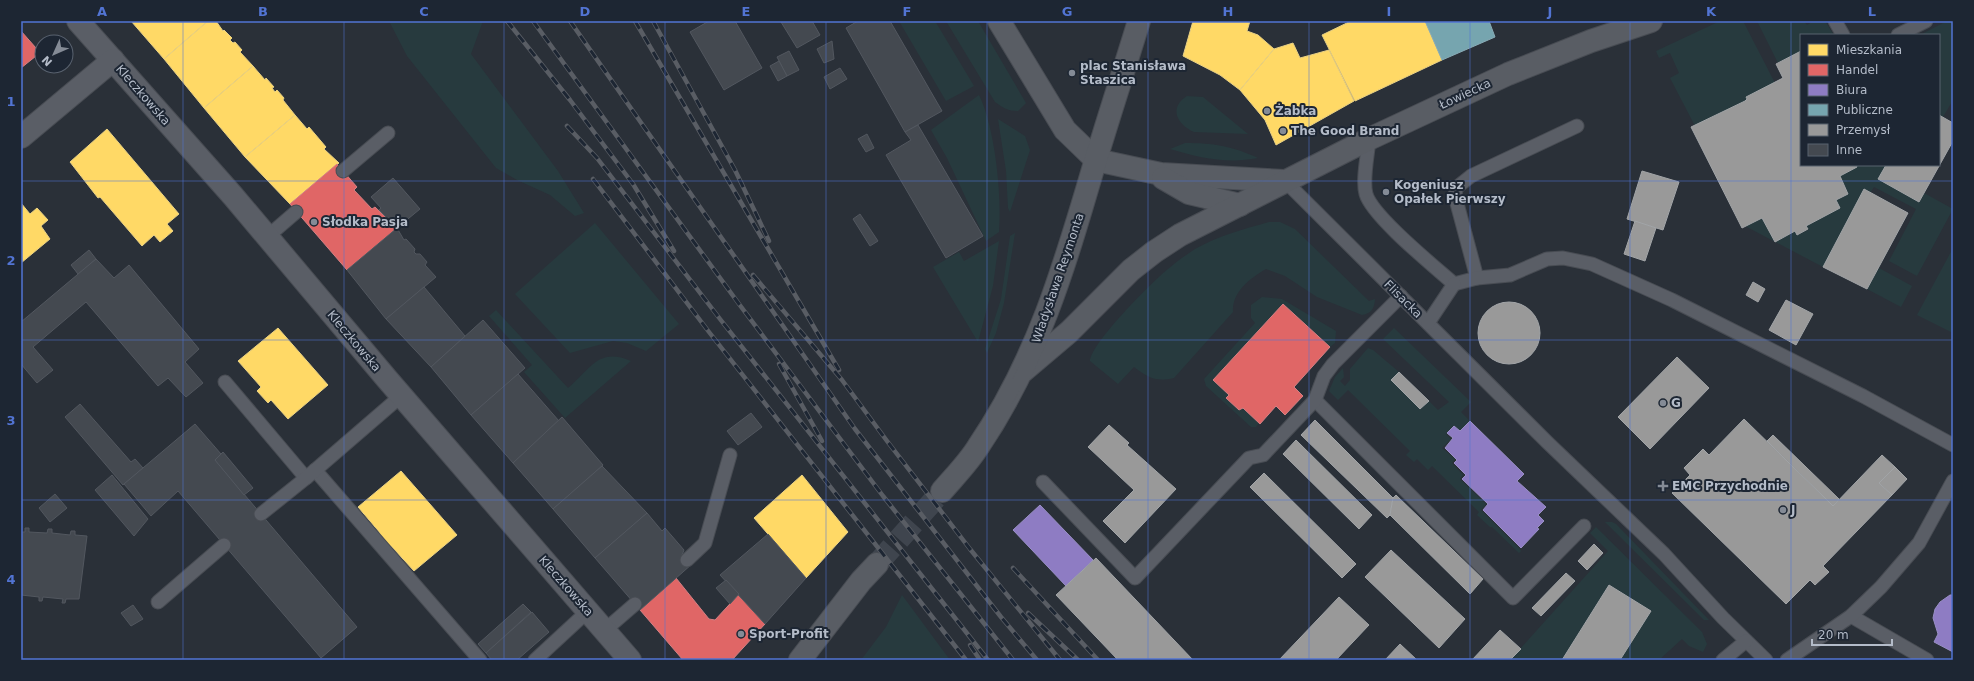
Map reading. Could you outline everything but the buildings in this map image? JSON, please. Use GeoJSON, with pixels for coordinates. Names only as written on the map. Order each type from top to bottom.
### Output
{"type":"FeatureCollection","features":[{"type":"Feature","properties":{"kind":"main road"},"geometry":{"type":"LineString","coordinates":[[999,21],[1065,130],[1096,160],[1139,21]]}},
{"type":"Feature","properties":{"kind":"main road","name":"Łowiecka"},"geometry":{"type":"LineString","coordinates":[[1155,174],[1190,193],[1240,205],[1369,139],[1508,74],[1591,41],[1651,21]]}},
{"type":"Feature","properties":{"kind":"main road","name":"Łowiecka"},"geometry":{"type":"LineString","coordinates":[[1096,160],[1155,174],[1285,181]]}},
{"type":"Feature","properties":{"kind":"main road","name":"Władysława Reymonta"},"geometry":{"type":"LineString","coordinates":[[942,491],[977,449],[1023,371],[1034,348],[1057,289],[1096,160]]}},
{"type":"Feature","properties":{"kind":"main road"},"geometry":{"type":"LineString","coordinates":[[1023,371],[1069,332],[1131,270],[1154,252],[1180,235],[1240,205]]}},
{"type":"Feature","properties":{"kind":"main road"},"geometry":{"type":"LineString","coordinates":[[800,660],[861,581],[877,564]]}},
{"type":"Feature","properties":{"kind":"street","name":"Kleczkowska"},"geometry":{"type":"LineString","coordinates":[[78,21],[267,237],[630,660]]}},
{"type":"Feature","properties":{"kind":"street"},"geometry":{"type":"LineString","coordinates":[[21,137],[113,60]]}},
{"type":"Feature","properties":{"kind":"lane"},"geometry":{"type":"LineString","coordinates":[[1835,21],[1842,34]]}},
{"type":"Feature","properties":{"kind":"lane"},"geometry":{"type":"LineString","coordinates":[[1900,34],[1926,21]]}},
{"type":"Feature","properties":{"kind":"lane"},"geometry":{"type":"LineString","coordinates":[[1477,278],[1455,196],[1456,188],[1471,176],[1578,126]]}},
{"type":"Feature","properties":{"kind":"lane"},"geometry":{"type":"LineString","coordinates":[[343,171],[388,133]]}},
{"type":"Feature","properties":{"kind":"lane"},"geometry":{"type":"LineString","coordinates":[[1369,139],[1366,194],[1379,214],[1394,230],[1454,284],[1477,278],[1510,275],[1547,259],[1563,258],[1592,264],[1672,300],[1863,396],[1953,445]]}},
{"type":"Feature","properties":{"kind":"lane","name":"Flisacka"},"geometry":{"type":"LineString","coordinates":[[1285,181],[1428,323],[1454,284]]}},
{"type":"Feature","properties":{"kind":"lane"},"geometry":{"type":"LineString","coordinates":[[267,237],[296,212]]}},
{"type":"Feature","properties":{"kind":"lane"},"geometry":{"type":"LineString","coordinates":[[1043,482],[1135,578],[1249,458],[1263,454],[1315,400],[1324,376],[1333,364],[1400,296]]}},
{"type":"Feature","properties":{"kind":"lane"},"geometry":{"type":"LineString","coordinates":[[1428,323],[1664,554],[1746,641],[1766,660]]}},
{"type":"Feature","properties":{"kind":"lane"},"geometry":{"type":"LineString","coordinates":[[224,382],[480,660]]}},
{"type":"Feature","properties":{"kind":"lane"},"geometry":{"type":"LineString","coordinates":[[261,514],[402,396]]}},
{"type":"Feature","properties":{"kind":"lane"},"geometry":{"type":"LineString","coordinates":[[1315,400],[1513,598],[1584,526]]}},
{"type":"Feature","properties":{"kind":"lane"},"geometry":{"type":"LineString","coordinates":[[687,560],[705,543],[730,455]]}},
{"type":"Feature","properties":{"kind":"lane"},"geometry":{"type":"LineString","coordinates":[[1787,660],[1851,616],[1882,587],[1919,543],[1953,481]]}},
{"type":"Feature","properties":{"kind":"lane"},"geometry":{"type":"LineString","coordinates":[[158,602],[224,545]]}},
{"type":"Feature","properties":{"kind":"lane"},"geometry":{"type":"LineString","coordinates":[[605,630],[635,604]]}},
{"type":"Feature","properties":{"kind":"lane"},"geometry":{"type":"LineString","coordinates":[[535,660],[588,611]]}},
{"type":"Feature","properties":{"kind":"lane"},"geometry":{"type":"LineString","coordinates":[[1851,616],[1927,660]]}},
{"type":"Feature","properties":{"kind":"lane"},"geometry":{"type":"LineString","coordinates":[[1723,660],[1746,641]]}},
{"type":"Feature","properties":{"kind":"green space"},"geometry":{"type":"Polygon","coordinates":[[[389,21],[483,21],[471,54],[558,171],[584,213],[575,216],[550,195],[517,180],[496,168],[407,56],[389,21]]]}},
{"type":"Feature","properties":{"kind":"green space"},"geometry":{"type":"Polygon","coordinates":[[[899,21],[935,21],[974,86],[946,101],[899,21]]]}},
{"type":"Feature","properties":{"kind":"green space"},"geometry":{"type":"Polygon","coordinates":[[[946,21],[978,21],[1026,103],[1018,111],[1006,109],[995,102],[946,21]]]}},
{"type":"Feature","properties":{"kind":"green space"},"geometry":{"type":"Polygon","coordinates":[[[1720,21],[1743,21],[1775,83],[1746,97],[1747,99],[1745,101],[1695,126],[1670,78],[1679,73],[1670,53],[1659,58],[1656,51],[1720,21]]]}},
{"type":"Feature","properties":{"kind":"green space"},"geometry":{"type":"Polygon","coordinates":[[[1757,21],[1804,21],[1807,25],[1813,21],[1825,21],[1833,34],[1800,34],[1800,52],[1778,63],[1757,21]]]}},
{"type":"Feature","properties":{"kind":"green space"},"geometry":{"type":"Polygon","coordinates":[[[1947,21],[1953,21],[1953,100],[1943,117],[1940,116],[1940,34],[1922,34],[1947,21]]]}},
{"type":"Feature","properties":{"kind":"green space"},"geometry":{"type":"Polygon","coordinates":[[[979,95],[985,109],[993,143],[998,181],[1000,217],[999,232],[986,241],[947,158],[931,130],[979,95]]]}},
{"type":"Feature","properties":{"kind":"green space"},"geometry":{"type":"Polygon","coordinates":[[[1187,96],[1203,97],[1248,134],[1194,132],[1188,129],[1179,120],[1177,115],[1178,105],[1181,100],[1187,96]]]}},
{"type":"Feature","properties":{"kind":"green space"},"geometry":{"type":"Polygon","coordinates":[[[998,119],[1025,136],[1030,150],[1010,212],[1008,208],[1006,171],[998,119]]]}},
{"type":"Feature","properties":{"kind":"green space"},"geometry":{"type":"Polygon","coordinates":[[[1185,143],[1222,146],[1258,158],[1247,160],[1214,159],[1170,149],[1185,143]]]}},
{"type":"Feature","properties":{"kind":"green space"},"geometry":{"type":"Polygon","coordinates":[[[1855,166],[1885,166],[1878,179],[1919,202],[1924,193],[1953,209],[1917,276],[1889,261],[1916,209],[1874,187],[1823,267],[1775,242],[1795,231],[1797,235],[1808,230],[1806,226],[1840,208],[1836,200],[1848,194],[1840,176],[1855,166]]]}},
{"type":"Feature","properties":{"kind":"green space"},"geometry":{"type":"Polygon","coordinates":[[[1762,218],[1775,242],[1745,226],[1762,218]]]}},
{"type":"Feature","properties":{"kind":"green space"},"geometry":{"type":"Polygon","coordinates":[[[1269,222],[1280,222],[1295,229],[1369,301],[1375,299],[1372,310],[1362,315],[1317,297],[1285,276],[1266,269],[1243,287],[1235,298],[1233,312],[1174,378],[1162,380],[1152,378],[1134,367],[1118,384],[1090,361],[1093,352],[1100,341],[1123,313],[1149,286],[1174,264],[1195,249],[1213,240],[1269,222]]]}},
{"type":"Feature","properties":{"kind":"green space"},"geometry":{"type":"Polygon","coordinates":[[[595,223],[679,324],[646,351],[627,343],[613,341],[570,353],[515,294],[595,223]]]}},
{"type":"Feature","properties":{"kind":"green space"},"geometry":{"type":"Polygon","coordinates":[[[1015,233],[1004,303],[996,333],[987,353],[985,349],[1001,299],[1010,236],[1015,233]]]}},
{"type":"Feature","properties":{"kind":"green space"},"geometry":{"type":"Polygon","coordinates":[[[999,241],[993,286],[978,342],[933,267],[959,252],[964,261],[999,241]]]}},
{"type":"Feature","properties":{"kind":"green space"},"geometry":{"type":"Polygon","coordinates":[[[1953,248],[1953,333],[1917,315],[1953,248]]]}},
{"type":"Feature","properties":{"kind":"green space"},"geometry":{"type":"Polygon","coordinates":[[[1879,268],[1912,286],[1901,307],[1867,289],[1879,268]]]}},
{"type":"Feature","properties":{"kind":"green space"},"geometry":{"type":"Polygon","coordinates":[[[1262,297],[1282,299],[1336,331],[1335,343],[1330,347],[1283,305],[1213,380],[1229,395],[1226,398],[1239,410],[1243,408],[1259,423],[1256,427],[1251,427],[1206,386],[1204,379],[1255,323],[1251,318],[1251,305],[1262,297]]]}},
{"type":"Feature","properties":{"kind":"green space"},"geometry":{"type":"Polygon","coordinates":[[[496,310],[568,388],[589,367],[603,358],[620,357],[631,361],[565,418],[524,372],[532,365],[489,316],[496,310]]]}},
{"type":"Feature","properties":{"kind":"green space"},"geometry":{"type":"Polygon","coordinates":[[[1394,328],[1471,402],[1461,412],[1470,421],[1460,431],[1453,426],[1446,434],[1451,439],[1442,448],[1455,459],[1452,463],[1463,475],[1460,479],[1486,504],[1481,510],[1519,548],[1521,551],[1519,553],[1477,515],[1479,512],[1432,466],[1428,470],[1417,459],[1414,462],[1406,455],[1410,451],[1348,390],[1338,400],[1329,391],[1335,377],[1343,368],[1344,377],[1340,381],[1345,386],[1350,380],[1350,369],[1368,348],[1373,350],[1399,372],[1391,380],[1420,409],[1429,401],[1438,410],[1449,402],[1383,339],[1394,328]]]}},
{"type":"Feature","properties":{"kind":"green space"},"geometry":{"type":"Polygon","coordinates":[[[1605,522],[1612,522],[1616,524],[1709,620],[1704,620],[1605,522]]]}},
{"type":"Feature","properties":{"kind":"green space"},"geometry":{"type":"Polygon","coordinates":[[[1596,527],[1702,632],[1707,644],[1703,652],[1689,646],[1682,639],[1659,660],[1620,660],[1651,611],[1609,585],[1562,660],[1510,660],[1608,551],[1590,533],[1596,527]]]}},
{"type":"Feature","properties":{"kind":"green space"},"geometry":{"type":"Polygon","coordinates":[[[902,595],[950,660],[861,660],[886,627],[902,595]]]}},
{"type":"Feature","properties":{"kind":"tunnel"},"geometry":{"type":"LineString","coordinates":[[877,564],[942,491]]}},
{"type":"Feature","properties":{"kind":"tram line"},"geometry":{"type":"LineString","coordinates":[[945,478],[963,458],[993,414],[1030,343],[1050,293],[1132,21]]}},
{"type":"Feature","properties":{"kind":"tram line"},"geometry":{"type":"LineString","coordinates":[[953,488],[972,465],[1005,416],[1020,390],[1045,336],[1066,281],[1144,21]]}},
{"type":"Feature","properties":{"kind":"tram line"},"geometry":{"type":"LineString","coordinates":[[792,660],[844,593],[869,565]]}},
{"type":"Feature","properties":{"kind":"tram line"},"geometry":{"type":"LineString","coordinates":[[806,660],[875,574]]}},
{"type":"Feature","properties":{"kind":"railway"},"geometry":{"type":"LineString","coordinates":[[507,21],[570,100],[633,184],[674,251]]}},
{"type":"Feature","properties":{"kind":"railway"},"geometry":{"type":"LineString","coordinates":[[533,21],[739,304],[883,496],[1013,660]]}},
{"type":"Feature","properties":{"kind":"railway"},"geometry":{"type":"LineString","coordinates":[[570,21],[855,429],[1001,617],[1037,660]]}},
{"type":"Feature","properties":{"kind":"railway"},"geometry":{"type":"LineString","coordinates":[[635,21],[839,370]]}},
{"type":"Feature","properties":{"kind":"railway"},"geometry":{"type":"LineString","coordinates":[[653,21],[735,170],[769,241]]}},
{"type":"Feature","properties":{"kind":"railway"},"geometry":{"type":"LineString","coordinates":[[567,126],[597,158],[720,319],[988,660]]}},
{"type":"Feature","properties":{"kind":"railway"},"geometry":{"type":"LineString","coordinates":[[593,179],[709,332],[966,660]]}},
{"type":"Feature","properties":{"kind":"railway"},"geometry":{"type":"LineString","coordinates":[[753,275],[842,380],[970,549],[1060,660]]}},
{"type":"Feature","properties":{"kind":"railway"},"geometry":{"type":"LineString","coordinates":[[779,364],[822,441]]}},
{"type":"Feature","properties":{"kind":"railway"},"geometry":{"type":"LineString","coordinates":[[1013,568],[1098,660]]}},
{"type":"Feature","properties":{"kind":"railway"},"geometry":{"type":"LineString","coordinates":[[1028,613],[1078,660]]}},
{"type":"Feature","properties":{"kind":"railway"},"geometry":{"type":"LineString","coordinates":[[970,645],[980,660]]}},
{"type":"Feature","properties":{"kind":"place","name":"plac Stanisława Staszica"},"geometry":{"type":"Point","coordinates":[1072,73]}},
{"type":"Feature","properties":{"kind":"place","name":"Żabka"},"geometry":{"type":"Point","coordinates":[1267,111]}},
{"type":"Feature","properties":{"kind":"place","name":"The Good Brand"},"geometry":{"type":"Point","coordinates":[1283,131]}},
{"type":"Feature","properties":{"kind":"place","name":"Kogeniusz Opałek Pierwszy"},"geometry":{"type":"Point","coordinates":[1386,192]}},
{"type":"Feature","properties":{"kind":"place","name":"Słodka Pasja"},"geometry":{"type":"Point","coordinates":[314,222]}},
{"type":"Feature","properties":{"kind":"place","name":"G"},"geometry":{"type":"Point","coordinates":[1663,403]}},
{"type":"Feature","properties":{"kind":"place","name":"EMC Przychodnie"},"geometry":{"type":"Point","coordinates":[1663,486]}},
{"type":"Feature","properties":{"kind":"place","name":"J"},"geometry":{"type":"Point","coordinates":[1783,510]}},
{"type":"Feature","properties":{"kind":"place","name":"Sport-Profit"},"geometry":{"type":"Point","coordinates":[741,634]}}]}
